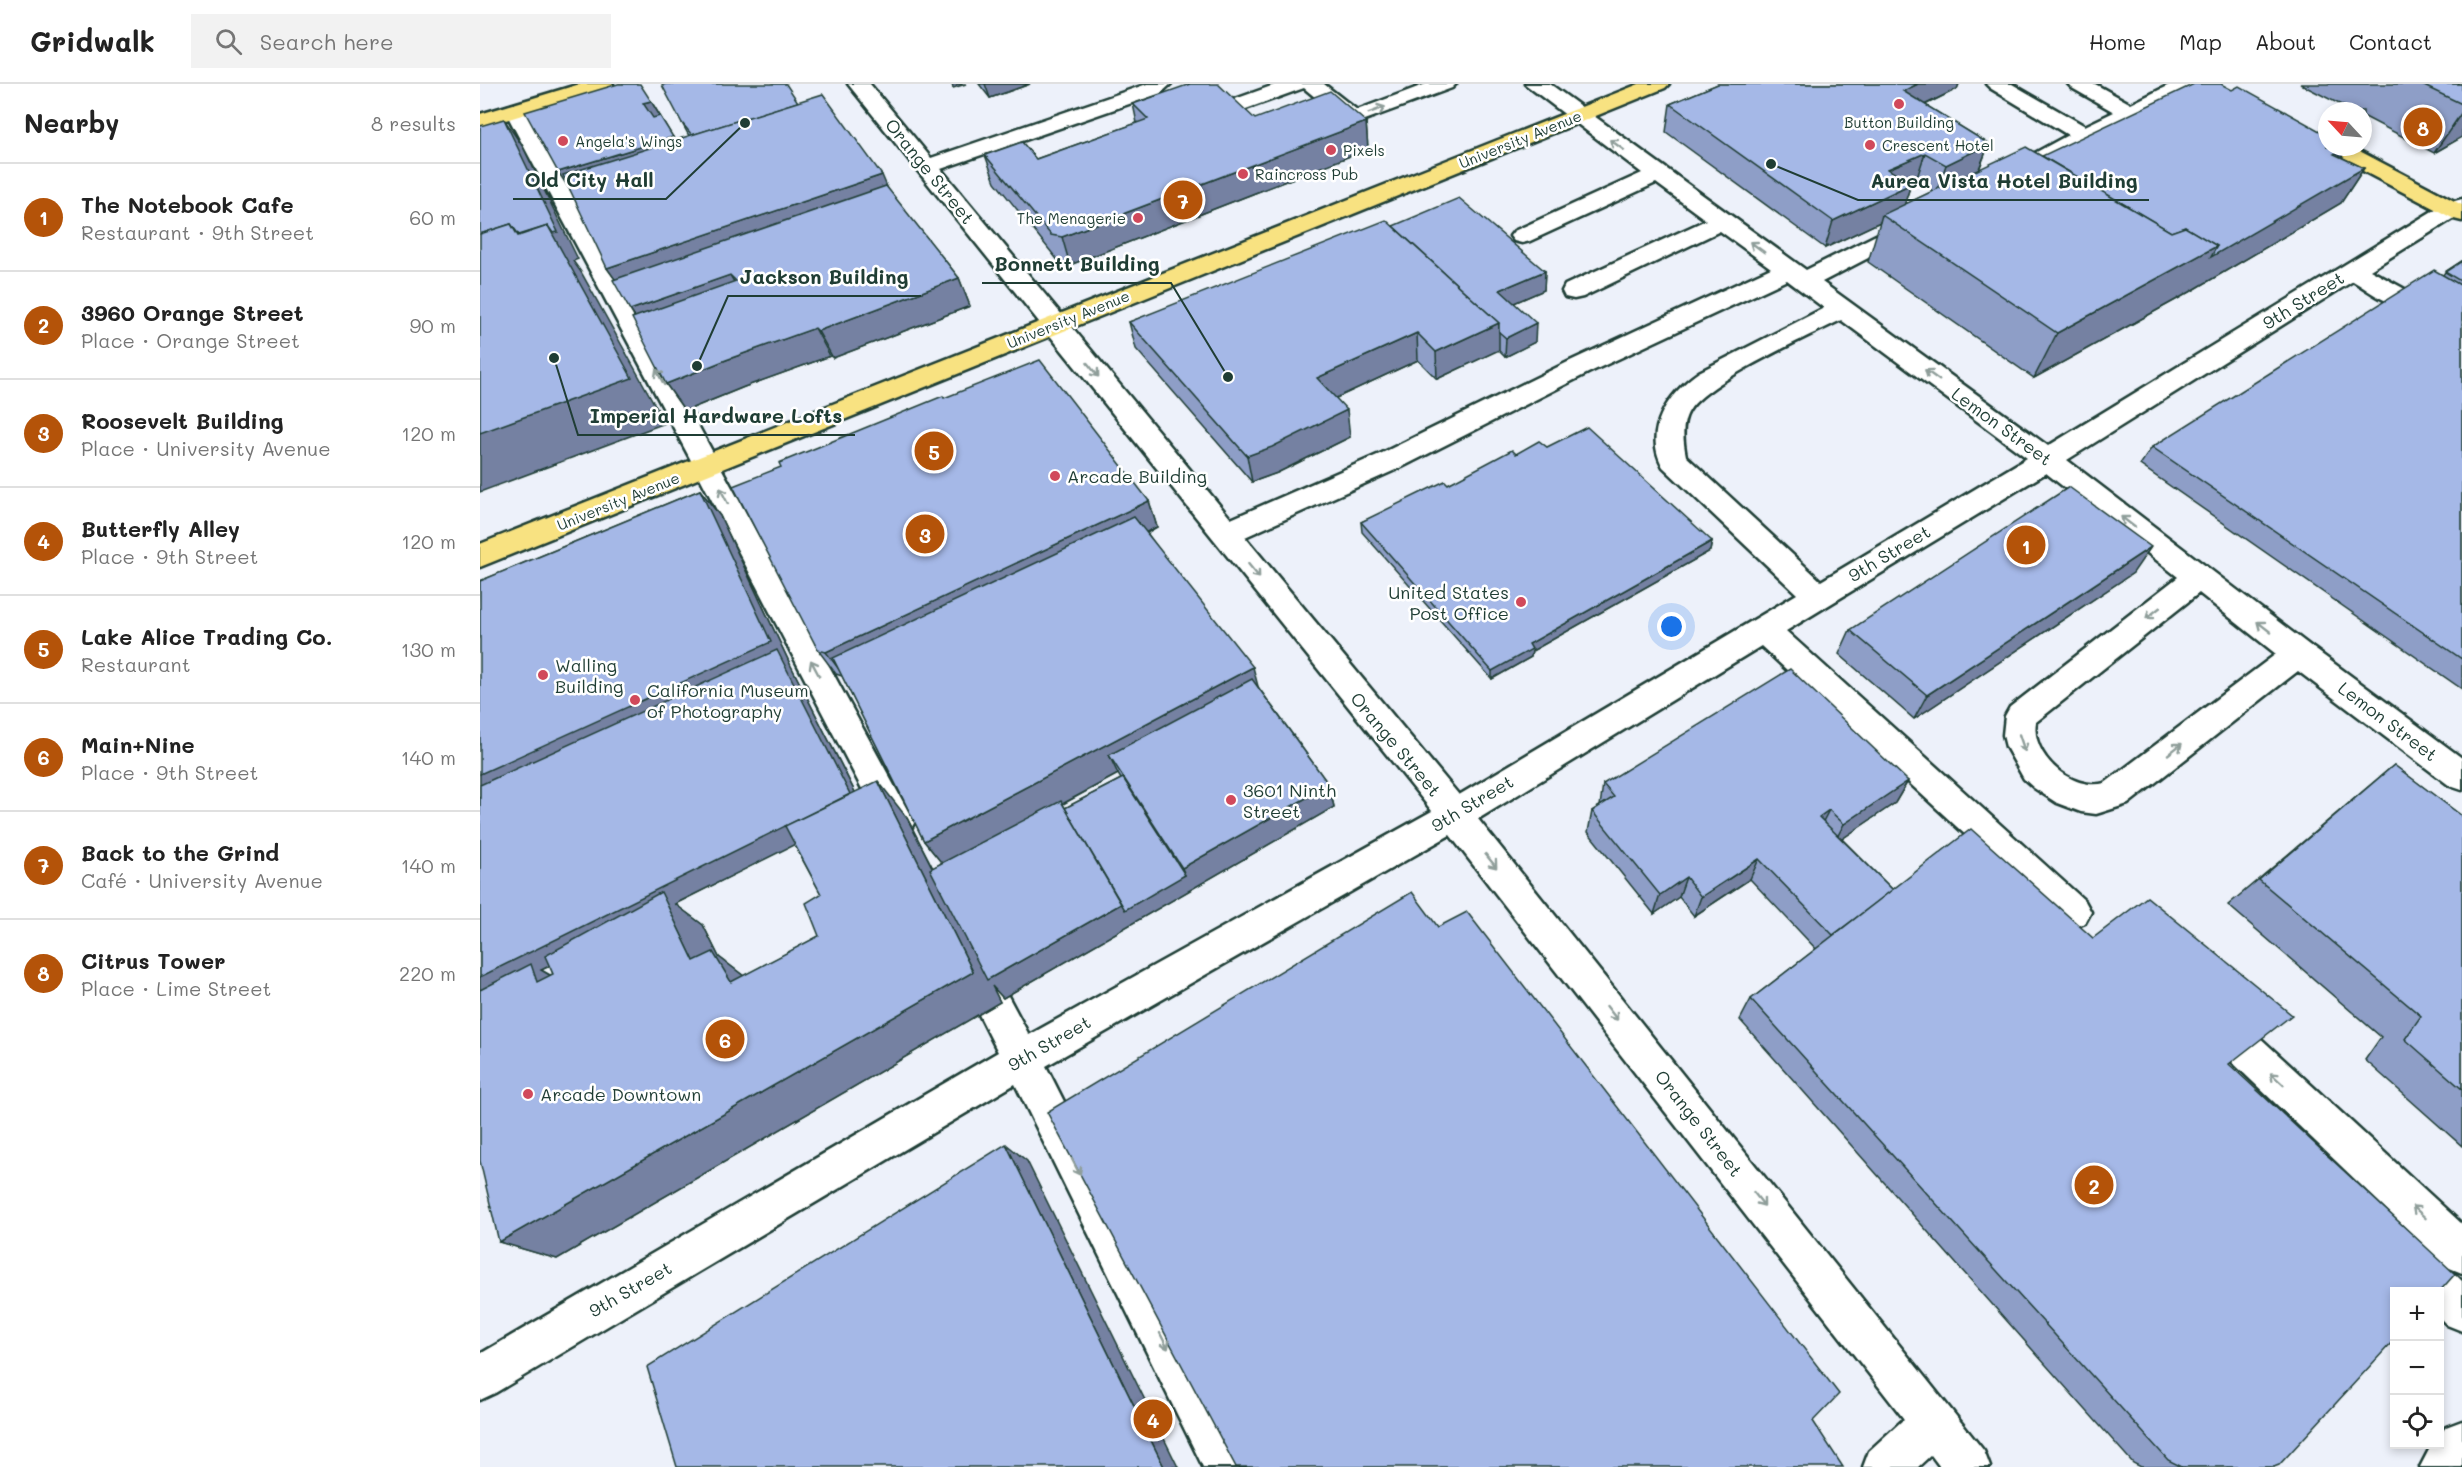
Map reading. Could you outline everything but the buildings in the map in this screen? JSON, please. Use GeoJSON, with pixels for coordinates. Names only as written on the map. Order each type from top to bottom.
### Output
{"type":"FeatureCollection","features":[{"type":"Feature","properties":{"kind":"main road"},"geometry":{"type":"LineString","coordinates":[[480,121],[602,84]]}},
{"type":"Feature","properties":{"kind":"main road","name":"University Avenue"},"geometry":{"type":"LineString","coordinates":[[480,556],[1658,84]]}},
{"type":"Feature","properties":{"kind":"main road"},"geometry":{"type":"LineString","coordinates":[[2352,156],[2459,209]]}},
{"type":"Feature","properties":{"kind":"street","name":"Orange Street"},"geometry":{"type":"LineString","coordinates":[[859,84],[1455,815],[1968,1467]]}},
{"type":"Feature","properties":{"kind":"street"},"geometry":{"type":"LineString","coordinates":[[926,167],[1154,89],[1160,84]]}},
{"type":"Feature","properties":{"kind":"street"},"geometry":{"type":"LineString","coordinates":[[1232,108],[1296,84]]}},
{"type":"Feature","properties":{"kind":"street"},"geometry":{"type":"LineString","coordinates":[[1311,84],[1327,108],[1354,118],[1445,84]]}},
{"type":"Feature","properties":{"kind":"street","name":"Lemon Street"},"geometry":{"type":"LineString","coordinates":[[1536,84],[2047,459],[2298,654],[2462,776]]}},
{"type":"Feature","properties":{"kind":"street"},"geometry":{"type":"LineString","coordinates":[[1997,84],[2084,135]]}},
{"type":"Feature","properties":{"kind":"street"},"geometry":{"type":"LineString","coordinates":[[2079,84],[2130,111]]}},
{"type":"Feature","properties":{"kind":"street"},"geometry":{"type":"LineString","coordinates":[[2010,176],[2130,111],[2188,84]]}},
{"type":"Feature","properties":{"kind":"street"},"geometry":{"type":"LineString","coordinates":[[516,111],[708,466],[909,846]]}},
{"type":"Feature","properties":{"kind":"street"},"geometry":{"type":"LineString","coordinates":[[1522,236],[1658,174]]}},
{"type":"Feature","properties":{"kind":"street","name":"9th Street"},"geometry":{"type":"LineString","coordinates":[[480,1378],[1022,1059],[1455,815],[2047,459],[2351,270],[2459,209]]}},
{"type":"Feature","properties":{"kind":"street"},"geometry":{"type":"LineString","coordinates":[[1225,534],[1392,460],[1579,367],[1927,219]]}},
{"type":"Feature","properties":{"kind":"street"},"geometry":{"type":"LineString","coordinates":[[1574,291],[1722,221]]}},
{"type":"Feature","properties":{"kind":"street"},"geometry":{"type":"LineString","coordinates":[[2351,270],[2403,299]]}},
{"type":"Feature","properties":{"kind":"street"},"geometry":{"type":"LineString","coordinates":[[1818,596],[1673,460],[1668,443],[1680,401],[1689,391],[1708,378],[1842,309]]}},
{"type":"Feature","properties":{"kind":"street"},"geometry":{"type":"LineString","coordinates":[[2199,577],[2021,716],[2019,733],[2024,750],[2041,774],[2072,796],[2096,800],[2116,794],[2298,654]]}},
{"type":"Feature","properties":{"kind":"street"},"geometry":{"type":"LineString","coordinates":[[1762,629],[2073,912]]}},
{"type":"Feature","properties":{"kind":"street"},"geometry":{"type":"LineString","coordinates":[[958,940],[1022,1059],[1227,1467]]}},
{"type":"Feature","properties":{"kind":"street"},"geometry":{"type":"LineString","coordinates":[[2244,1047],[2462,1252]]}},
{"type":"Feature","properties":{"kind":"street"},"geometry":{"type":"LineString","coordinates":[[2384,1234],[2462,1310]]}},
{"type":"Feature","properties":{"kind":"street"},"geometry":{"type":"LineString","coordinates":[[1885,1467],[1933,1422]]}},
{"type":"Feature","properties":{"kind":"street"},"geometry":{"type":"LineString","coordinates":[[2442,1467],[2462,1443]]}},
{"type":"Feature","properties":{"kind":"place","name":"Button Building"},"geometry":{"type":"Point","coordinates":[1899,104]}},
{"type":"Feature","properties":{"kind":"place","name":"Old City Hall"},"geometry":{"type":"Point","coordinates":[745,123]}},
{"type":"Feature","properties":{"kind":"place","name":"Citrus Tower"},"geometry":{"type":"Point","coordinates":[2423,127]}},
{"type":"Feature","properties":{"kind":"place","name":"Angela's Wings"},"geometry":{"type":"Point","coordinates":[563,141]}},
{"type":"Feature","properties":{"kind":"place","name":"Crescent Hotel"},"geometry":{"type":"Point","coordinates":[1870,145]}},
{"type":"Feature","properties":{"kind":"place","name":"Pixels"},"geometry":{"type":"Point","coordinates":[1331,150]}},
{"type":"Feature","properties":{"kind":"place","name":"Aurea Vista Hotel Building"},"geometry":{"type":"Point","coordinates":[1771,164]}},
{"type":"Feature","properties":{"kind":"place","name":"Raincross Pub"},"geometry":{"type":"Point","coordinates":[1243,174]}},
{"type":"Feature","properties":{"kind":"place","name":"Back to the Grind"},"geometry":{"type":"Point","coordinates":[1183,200]}},
{"type":"Feature","properties":{"kind":"place","name":"The Menagerie"},"geometry":{"type":"Point","coordinates":[1138,218]}},
{"type":"Feature","properties":{"kind":"place","name":"Imperial Hardware Lofts"},"geometry":{"type":"Point","coordinates":[554,358]}},
{"type":"Feature","properties":{"kind":"place","name":"Jackson Building"},"geometry":{"type":"Point","coordinates":[697,366]}},
{"type":"Feature","properties":{"kind":"place","name":"Bonnett Building"},"geometry":{"type":"Point","coordinates":[1228,377]}},
{"type":"Feature","properties":{"kind":"place","name":"Lake Alice Trading Co."},"geometry":{"type":"Point","coordinates":[934,451]}},
{"type":"Feature","properties":{"kind":"place","name":"Arcade Building"},"geometry":{"type":"Point","coordinates":[1055,476]}},
{"type":"Feature","properties":{"kind":"place","name":"Roosevelt Building"},"geometry":{"type":"Point","coordinates":[925,534]}},
{"type":"Feature","properties":{"kind":"place","name":"The Notebook Cafe"},"geometry":{"type":"Point","coordinates":[2026,545]}},
{"type":"Feature","properties":{"kind":"place","name":"United States Post Office"},"geometry":{"type":"Point","coordinates":[1521,602]}},
{"type":"Feature","properties":{"kind":"place","name":"Walling Building"},"geometry":{"type":"Point","coordinates":[543,675]}},
{"type":"Feature","properties":{"kind":"place","name":"California Museum of Photography"},"geometry":{"type":"Point","coordinates":[635,700]}},
{"type":"Feature","properties":{"kind":"place","name":"3601 Ninth Street"},"geometry":{"type":"Point","coordinates":[1231,800]}},
{"type":"Feature","properties":{"kind":"place","name":"Main+Nine"},"geometry":{"type":"Point","coordinates":[725,1039]}},
{"type":"Feature","properties":{"kind":"place","name":"Arcade Downtown"},"geometry":{"type":"Point","coordinates":[528,1094]}},
{"type":"Feature","properties":{"kind":"place","name":"3960 Orange Street"},"geometry":{"type":"Point","coordinates":[2094,1185]}},
{"type":"Feature","properties":{"kind":"place","name":"Butterfly Alley"},"geometry":{"type":"Point","coordinates":[1153,1419]}}]}
